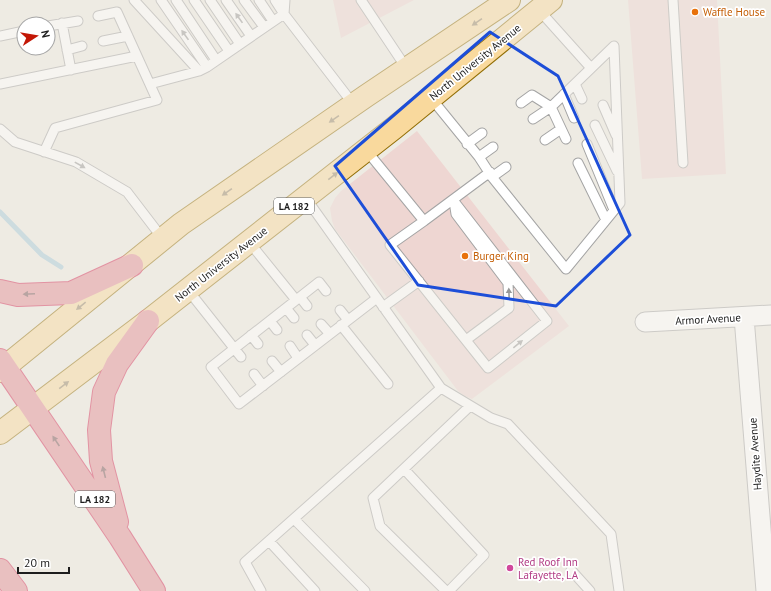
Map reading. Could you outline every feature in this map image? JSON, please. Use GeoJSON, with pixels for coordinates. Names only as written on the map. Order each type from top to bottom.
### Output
{"type":"FeatureCollection","features":[{"type":"Feature","properties":{"kind":"highway"},"geometry":{"type":"LineString","coordinates":[[0,291],[18,295],[71,292],[132,265]]}},
{"type":"Feature","properties":{"kind":"highway"},"geometry":{"type":"LineString","coordinates":[[120,537],[102,461],[99,430],[104,392],[116,364],[148,321]]}},
{"type":"Feature","properties":{"kind":"highway"},"geometry":{"type":"LineString","coordinates":[[2,366],[33,408]]}},
{"type":"Feature","properties":{"kind":"highway","name":"LA 182"},"geometry":{"type":"LineString","coordinates":[[33,408],[120,537],[154,591]]}},
{"type":"Feature","properties":{"kind":"highway"},"geometry":{"type":"LineString","coordinates":[[0,570],[16,591]]}},
{"type":"Feature","properties":{"kind":"main road"},"geometry":{"type":"LineString","coordinates":[[2,366],[132,265],[181,224],[503,2]]}},
{"type":"Feature","properties":{"kind":"main road","name":"North University Avenue"},"geometry":{"type":"LineString","coordinates":[[0,433],[188,290],[366,150],[545,5]]}},
{"type":"Feature","properties":{"kind":"street","name":"Armor Avenue"},"geometry":{"type":"LineString","coordinates":[[645,322],[771,315]]}},
{"type":"Feature","properties":{"kind":"street","name":"Haydite Avenue"},"geometry":{"type":"LineString","coordinates":[[744,317],[766,591]]}},
{"type":"Feature","properties":{"kind":"lane"},"geometry":{"type":"LineString","coordinates":[[134,0],[203,69]]}},
{"type":"Feature","properties":{"kind":"lane"},"geometry":{"type":"LineString","coordinates":[[162,0],[203,69]]}},
{"type":"Feature","properties":{"kind":"lane"},"geometry":{"type":"LineString","coordinates":[[176,0],[216,60]]}},
{"type":"Feature","properties":{"kind":"lane"},"geometry":{"type":"LineString","coordinates":[[194,0],[229,51]]}},
{"type":"Feature","properties":{"kind":"lane"},"geometry":{"type":"LineString","coordinates":[[210,0],[240,44]]}},
{"type":"Feature","properties":{"kind":"lane"},"geometry":{"type":"LineString","coordinates":[[226,0],[251,36]]}},
{"type":"Feature","properties":{"kind":"lane"},"geometry":{"type":"LineString","coordinates":[[244,0],[264,28]]}},
{"type":"Feature","properties":{"kind":"lane"},"geometry":{"type":"LineString","coordinates":[[259,0],[274,21]]}},
{"type":"Feature","properties":{"kind":"lane"},"geometry":{"type":"LineString","coordinates":[[275,0],[284,14],[354,105]]}},
{"type":"Feature","properties":{"kind":"lane"},"geometry":{"type":"LineString","coordinates":[[284,14],[285,0]]}},
{"type":"Feature","properties":{"kind":"lane"},"geometry":{"type":"LineString","coordinates":[[362,0],[407,69]]}},
{"type":"Feature","properties":{"kind":"lane"},"geometry":{"type":"LineString","coordinates":[[673,0],[683,163]]}},
{"type":"Feature","properties":{"kind":"lane"},"geometry":{"type":"LineString","coordinates":[[545,5],[590,73]]}},
{"type":"Feature","properties":{"kind":"lane"},"geometry":{"type":"LineString","coordinates":[[44,152],[55,128],[157,100],[117,12],[98,16]]}},
{"type":"Feature","properties":{"kind":"lane"},"geometry":{"type":"LineString","coordinates":[[150,84],[203,69],[284,14]]}},
{"type":"Feature","properties":{"kind":"lane"},"geometry":{"type":"LineString","coordinates":[[56,25],[78,21]]}},
{"type":"Feature","properties":{"kind":"lane"},"geometry":{"type":"LineString","coordinates":[[62,24],[71,70]]}},
{"type":"Feature","properties":{"kind":"lane"},"geometry":{"type":"LineString","coordinates":[[0,36],[16,33]]}},
{"type":"Feature","properties":{"kind":"lane"},"geometry":{"type":"LineString","coordinates":[[103,42],[128,36]]}},
{"type":"Feature","properties":{"kind":"lane"},"geometry":{"type":"LineString","coordinates":[[67,50],[82,46]]}},
{"type":"Feature","properties":{"kind":"lane"},"geometry":{"type":"LineString","coordinates":[[431,98],[566,269],[620,203],[614,46],[590,73],[575,84],[551,107],[533,119]]}},
{"type":"Feature","properties":{"kind":"lane"},"geometry":{"type":"LineString","coordinates":[[0,84],[137,56]]}},
{"type":"Feature","properties":{"kind":"lane"},"geometry":{"type":"LineString","coordinates":[[575,84],[582,100]]}},
{"type":"Feature","properties":{"kind":"lane"},"geometry":{"type":"LineString","coordinates":[[564,94],[574,118]]}},
{"type":"Feature","properties":{"kind":"lane"},"geometry":{"type":"LineString","coordinates":[[521,103],[532,95],[551,107],[566,139]]}},
{"type":"Feature","properties":{"kind":"lane"},"geometry":{"type":"LineString","coordinates":[[603,106],[618,139]]}},
{"type":"Feature","properties":{"kind":"lane"},"geometry":{"type":"LineString","coordinates":[[595,125],[619,174]]}},
{"type":"Feature","properties":{"kind":"lane"},"geometry":{"type":"LineString","coordinates":[[0,129],[14,142],[76,162],[127,192],[163,239]]}},
{"type":"Feature","properties":{"kind":"lane"},"geometry":{"type":"LineString","coordinates":[[545,140],[561,129]]}},
{"type":"Feature","properties":{"kind":"lane"},"geometry":{"type":"LineString","coordinates":[[467,144],[482,133]]}},
{"type":"Feature","properties":{"kind":"lane"},"geometry":{"type":"LineString","coordinates":[[587,144],[614,210]]}},
{"type":"Feature","properties":{"kind":"lane"},"geometry":{"type":"LineString","coordinates":[[479,157],[493,147]]}},
{"type":"Feature","properties":{"kind":"lane"},"geometry":{"type":"LineString","coordinates":[[366,150],[424,221]]}},
{"type":"Feature","properties":{"kind":"lane"},"geometry":{"type":"LineString","coordinates":[[578,163],[606,220]]}},
{"type":"Feature","properties":{"kind":"lane"},"geometry":{"type":"LineString","coordinates":[[453,200],[547,321],[488,368],[390,245],[453,200],[506,167]]}},
{"type":"Feature","properties":{"kind":"lane"},"geometry":{"type":"LineString","coordinates":[[306,197],[441,388],[491,418],[508,424],[611,534],[619,591]]}},
{"type":"Feature","properties":{"kind":"lane"},"geometry":{"type":"LineString","coordinates":[[453,200],[456,214],[508,283],[509,308],[466,340]]}},
{"type":"Feature","properties":{"kind":"lane"},"geometry":{"type":"LineString","coordinates":[[249,242],[298,298],[307,306]]}},
{"type":"Feature","properties":{"kind":"lane"},"geometry":{"type":"LineString","coordinates":[[383,307],[419,281]]}},
{"type":"Feature","properties":{"kind":"lane"},"geometry":{"type":"LineString","coordinates":[[326,291],[319,282],[211,368],[239,404],[377,298]]}},
{"type":"Feature","properties":{"kind":"lane"},"geometry":{"type":"LineString","coordinates":[[188,290],[241,357]]}},
{"type":"Feature","properties":{"kind":"lane"},"geometry":{"type":"LineString","coordinates":[[286,308],[294,318]]}},
{"type":"Feature","properties":{"kind":"lane"},"geometry":{"type":"LineString","coordinates":[[340,310],[345,322],[388,384]]}},
{"type":"Feature","properties":{"kind":"lane"},"geometry":{"type":"LineString","coordinates":[[270,321],[277,330]]}},
{"type":"Feature","properties":{"kind":"lane"},"geometry":{"type":"LineString","coordinates":[[321,324],[330,334]]}},
{"type":"Feature","properties":{"kind":"lane"},"geometry":{"type":"LineString","coordinates":[[306,335],[314,345]]}},
{"type":"Feature","properties":{"kind":"lane"},"geometry":{"type":"LineString","coordinates":[[251,336],[258,344]]}},
{"type":"Feature","properties":{"kind":"lane"},"geometry":{"type":"LineString","coordinates":[[290,346],[298,358]]}},
{"type":"Feature","properties":{"kind":"lane"},"geometry":{"type":"LineString","coordinates":[[272,361],[281,372]]}},
{"type":"Feature","properties":{"kind":"lane"},"geometry":{"type":"LineString","coordinates":[[254,374],[263,386]]}},
{"type":"Feature","properties":{"kind":"lane"},"geometry":{"type":"LineString","coordinates":[[261,591],[246,562],[441,388]]}},
{"type":"Feature","properties":{"kind":"lane"},"geometry":{"type":"LineString","coordinates":[[404,469],[484,555],[448,591],[380,526],[373,498],[470,406]]}},
{"type":"Feature","properties":{"kind":"lane"},"geometry":{"type":"LineString","coordinates":[[294,519],[365,591]]}},
{"type":"Feature","properties":{"kind":"lane"},"geometry":{"type":"LineString","coordinates":[[269,541],[315,591]]}},
{"type":"Feature","properties":{"kind":"lane"},"geometry":{"type":"LineString","coordinates":[[572,570],[590,591]]}},
{"type":"Feature","properties":{"kind":"highlighted area"},"geometry":{"type":"Polygon","coordinates":[[[490,32],[558,76],[630,235],[556,306],[418,285],[335,166],[490,32]]]}},
{"type":"Feature","properties":{"kind":"shaded area"},"geometry":{"type":"Polygon","coordinates":[[[333,0],[414,0],[341,38],[333,0]]]}},
{"type":"Feature","properties":{"kind":"shaded area"},"geometry":{"type":"Polygon","coordinates":[[[628,0],[717,0],[726,174],[642,179],[628,0]]]}},
{"type":"Feature","properties":{"kind":"shaded area"},"geometry":{"type":"Polygon","coordinates":[[[417,131],[569,326],[472,399],[458,391],[335,229],[332,221],[330,208],[335,198],[341,191],[417,131]]]}},
{"type":"Feature","properties":{"kind":"waterway"},"geometry":{"type":"LineString","coordinates":[[0,212],[42,255],[61,267]]}},
{"type":"Feature","properties":{"kind":"place","name":"Waffle House"},"geometry":{"type":"Point","coordinates":[695,12]}},
{"type":"Feature","properties":{"kind":"place","name":"Burger King"},"geometry":{"type":"Point","coordinates":[465,256]}},
{"type":"Feature","properties":{"kind":"place","name":"Red Roof Inn Lafayette, LA"},"geometry":{"type":"Point","coordinates":[510,568]}}]}
